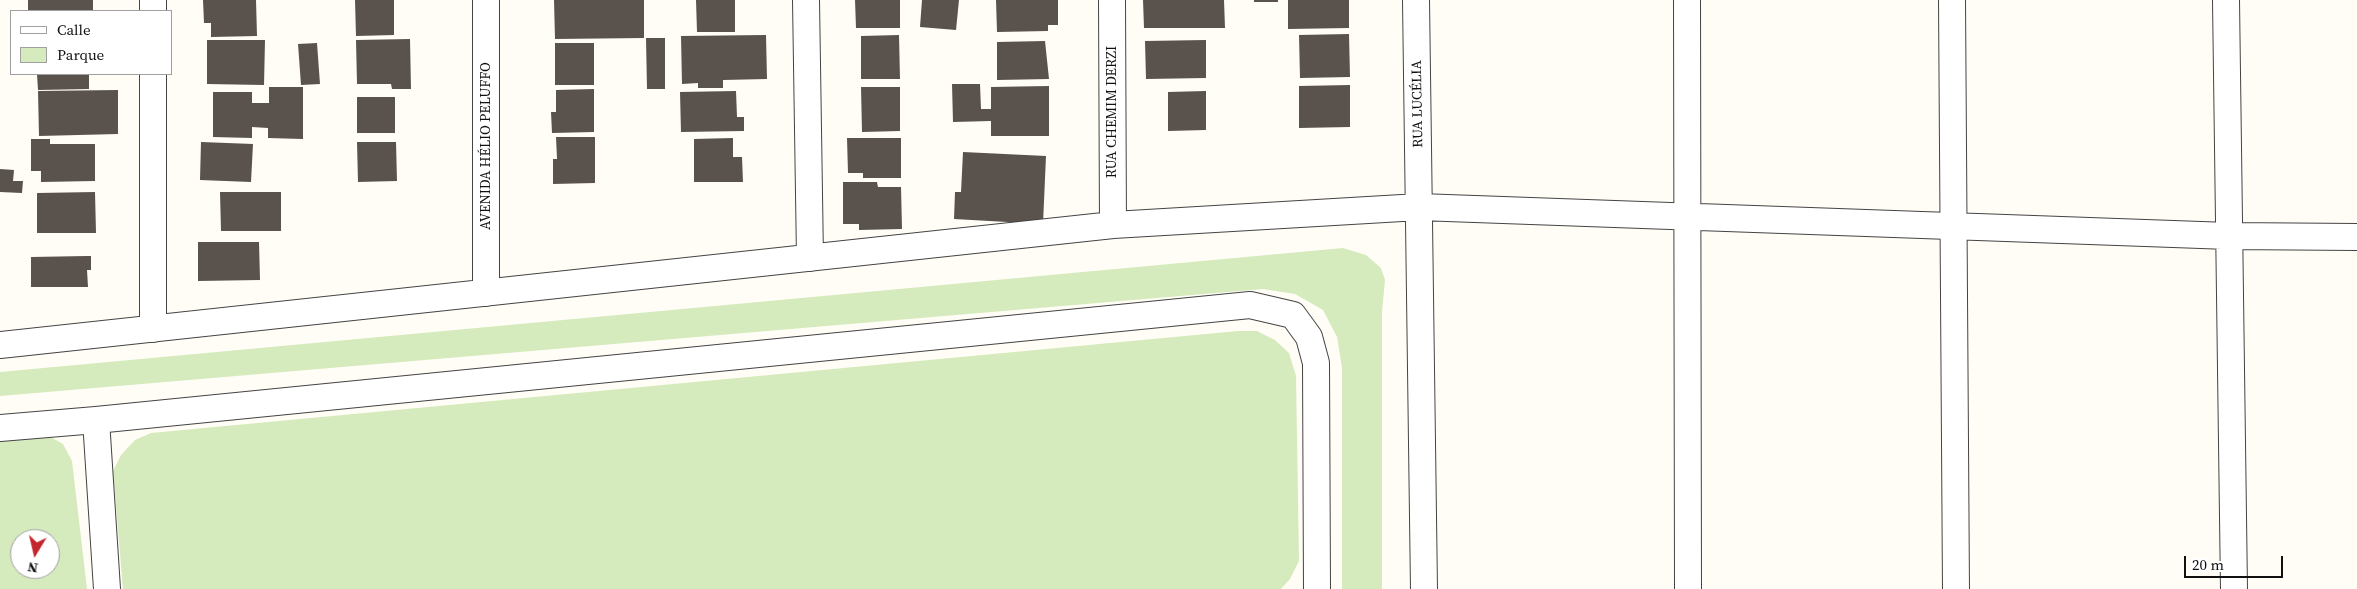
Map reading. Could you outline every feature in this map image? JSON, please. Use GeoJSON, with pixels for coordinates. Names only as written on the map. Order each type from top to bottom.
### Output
{"type":"FeatureCollection","features":[{"type":"Feature","properties":{"kind":"street","name":"AVENIDA HÉLIO PELUFFO"},"geometry":{"type":"LineString","coordinates":[[486,0],[486,293]]}},
{"type":"Feature","properties":{"kind":"street"},"geometry":{"type":"LineString","coordinates":[[806,0],[810,258]]}},
{"type":"Feature","properties":{"kind":"street","name":"RUA CHEMIM DERZI"},"geometry":{"type":"LineString","coordinates":[[1112,0],[1113,225]]}},
{"type":"Feature","properties":{"kind":"street","name":"RUA LUCÉLIA"},"geometry":{"type":"LineString","coordinates":[[1416,0],[1424,589]]}},
{"type":"Feature","properties":{"kind":"street"},"geometry":{"type":"LineString","coordinates":[[1686,0],[1688,589]]}},
{"type":"Feature","properties":{"kind":"street"},"geometry":{"type":"LineString","coordinates":[[1952,0],[1956,589]]}},
{"type":"Feature","properties":{"kind":"street"},"geometry":{"type":"LineString","coordinates":[[2226,0],[2234,589]]}},
{"type":"Feature","properties":{"kind":"street"},"geometry":{"type":"LineString","coordinates":[[153,75],[153,329]]}},
{"type":"Feature","properties":{"kind":"street"},"geometry":{"type":"LineString","coordinates":[[0,345],[1113,225],[1419,207],[2229,236],[2357,237]]}},
{"type":"Feature","properties":{"kind":"street"},"geometry":{"type":"LineString","coordinates":[[0,428],[1250,305],[1293,315],[1309,337],[1316,362],[1317,589]]}},
{"type":"Feature","properties":{"kind":"street"},"geometry":{"type":"LineString","coordinates":[[96,420],[107,589]]}},
{"type":"Feature","properties":{"kind":"green space"},"geometry":{"type":"Polygon","coordinates":[[[1343,248],[1366,255],[1381,268],[1385,280],[1382,312],[1382,589],[1342,589],[1342,368],[1337,337],[1323,310],[1295,294],[1263,289],[0,396],[0,372],[1343,248]]]}},
{"type":"Feature","properties":{"kind":"green space"},"geometry":{"type":"Polygon","coordinates":[[[1238,331],[1257,331],[1275,340],[1289,353],[1296,376],[1299,561],[1290,579],[1281,589],[123,589],[113,471],[121,455],[135,440],[151,433],[1238,331]]]}},
{"type":"Feature","properties":{"kind":"green space"},"geometry":{"type":"Polygon","coordinates":[[[0,432],[45,434],[63,444],[72,461],[87,589],[0,589],[0,432]]]}},
{"type":"Feature","properties":{"kind":"building"},"geometry":{"type":"Polygon","coordinates":[[[28,0],[93,0],[93,10],[28,10],[28,0]]]}},
{"type":"Feature","properties":{"kind":"building"},"geometry":{"type":"Polygon","coordinates":[[[203,0],[256,0],[257,36],[211,37],[211,23],[204,23],[203,0]]]}},
{"type":"Feature","properties":{"kind":"building"},"geometry":{"type":"Polygon","coordinates":[[[355,0],[394,0],[394,35],[356,36],[355,0]]]}},
{"type":"Feature","properties":{"kind":"building"},"geometry":{"type":"Polygon","coordinates":[[[554,0],[644,0],[644,38],[555,39],[554,0]]]}},
{"type":"Feature","properties":{"kind":"building"},"geometry":{"type":"Polygon","coordinates":[[[696,0],[735,0],[735,32],[697,32],[696,0]]]}},
{"type":"Feature","properties":{"kind":"building"},"geometry":{"type":"Polygon","coordinates":[[[855,0],[900,0],[900,28],[856,28],[855,0]]]}},
{"type":"Feature","properties":{"kind":"building"},"geometry":{"type":"Polygon","coordinates":[[[922,0],[959,0],[956,30],[920,27],[922,0]]]}},
{"type":"Feature","properties":{"kind":"building"},"geometry":{"type":"Polygon","coordinates":[[[996,0],[1058,0],[1058,25],[1048,25],[1048,31],[997,32],[996,0]]]}},
{"type":"Feature","properties":{"kind":"building"},"geometry":{"type":"Polygon","coordinates":[[[1143,0],[1224,0],[1225,28],[1144,28],[1143,0]]]}},
{"type":"Feature","properties":{"kind":"building"},"geometry":{"type":"Polygon","coordinates":[[[1254,0],[1278,0],[1278,2],[1254,2],[1254,0]]]}},
{"type":"Feature","properties":{"kind":"building"},"geometry":{"type":"Polygon","coordinates":[[[1288,0],[1349,0],[1349,28],[1288,29],[1288,0]]]}},
{"type":"Feature","properties":{"kind":"building"},"geometry":{"type":"Polygon","coordinates":[[[1349,34],[1350,77],[1300,78],[1299,35],[1349,34]]]}},
{"type":"Feature","properties":{"kind":"building"},"geometry":{"type":"Polygon","coordinates":[[[766,35],[767,79],[723,80],[723,88],[698,88],[698,83],[682,84],[681,36],[766,35]]]}},
{"type":"Feature","properties":{"kind":"building"},"geometry":{"type":"Polygon","coordinates":[[[899,35],[900,79],[861,79],[861,36],[899,35]]]}},
{"type":"Feature","properties":{"kind":"building"},"geometry":{"type":"Polygon","coordinates":[[[646,38],[665,38],[665,89],[647,89],[646,38]]]}},
{"type":"Feature","properties":{"kind":"building"},"geometry":{"type":"Polygon","coordinates":[[[410,39],[411,89],[392,89],[391,84],[357,84],[356,40],[410,39]]]}},
{"type":"Feature","properties":{"kind":"building"},"geometry":{"type":"Polygon","coordinates":[[[207,40],[265,40],[264,85],[207,84],[207,40]]]}},
{"type":"Feature","properties":{"kind":"building"},"geometry":{"type":"Polygon","coordinates":[[[1206,40],[1206,78],[1146,79],[1145,41],[1206,40]]]}},
{"type":"Feature","properties":{"kind":"building"},"geometry":{"type":"Polygon","coordinates":[[[1045,41],[1049,79],[997,80],[997,42],[1045,41]]]}},
{"type":"Feature","properties":{"kind":"building"},"geometry":{"type":"Polygon","coordinates":[[[317,43],[320,84],[301,85],[298,44],[317,43]]]}},
{"type":"Feature","properties":{"kind":"building"},"geometry":{"type":"Polygon","coordinates":[[[555,43],[594,43],[594,85],[555,85],[555,43]]]}},
{"type":"Feature","properties":{"kind":"building"},"geometry":{"type":"Polygon","coordinates":[[[37,75],[89,75],[89,89],[38,90],[37,75]]]}},
{"type":"Feature","properties":{"kind":"building"},"geometry":{"type":"Polygon","coordinates":[[[952,84],[980,84],[981,109],[991,109],[991,87],[1049,86],[1049,136],[991,136],[991,121],[953,122],[952,84]]]}},
{"type":"Feature","properties":{"kind":"building"},"geometry":{"type":"Polygon","coordinates":[[[1350,85],[1350,127],[1299,128],[1299,86],[1350,85]]]}},
{"type":"Feature","properties":{"kind":"building"},"geometry":{"type":"Polygon","coordinates":[[[269,87],[303,87],[303,139],[268,138],[268,128],[252,127],[252,138],[213,137],[213,92],[252,92],[252,103],[269,103],[269,87]]]}},
{"type":"Feature","properties":{"kind":"building"},"geometry":{"type":"Polygon","coordinates":[[[861,87],[900,87],[900,131],[862,132],[861,87]]]}},
{"type":"Feature","properties":{"kind":"building"},"geometry":{"type":"Polygon","coordinates":[[[594,89],[594,132],[552,133],[551,112],[556,112],[556,90],[594,89]]]}},
{"type":"Feature","properties":{"kind":"building"},"geometry":{"type":"Polygon","coordinates":[[[118,90],[118,134],[39,136],[38,91],[118,90]]]}},
{"type":"Feature","properties":{"kind":"building"},"geometry":{"type":"Polygon","coordinates":[[[736,91],[737,117],[744,117],[744,131],[681,132],[680,92],[736,91]]]}},
{"type":"Feature","properties":{"kind":"building"},"geometry":{"type":"Polygon","coordinates":[[[1206,91],[1206,130],[1168,131],[1168,92],[1206,91]]]}},
{"type":"Feature","properties":{"kind":"building"},"geometry":{"type":"Polygon","coordinates":[[[357,97],[395,97],[395,133],[357,133],[357,97]]]}},
{"type":"Feature","properties":{"kind":"building"},"geometry":{"type":"Polygon","coordinates":[[[556,137],[595,137],[595,183],[553,184],[553,159],[557,159],[556,137]]]}},
{"type":"Feature","properties":{"kind":"building"},"geometry":{"type":"Polygon","coordinates":[[[733,138],[733,157],[742,157],[743,182],[694,182],[694,139],[733,138]]]}},
{"type":"Feature","properties":{"kind":"building"},"geometry":{"type":"Polygon","coordinates":[[[847,138],[901,138],[901,178],[863,178],[863,173],[848,173],[847,138]]]}},
{"type":"Feature","properties":{"kind":"building"},"geometry":{"type":"Polygon","coordinates":[[[31,139],[50,139],[50,144],[95,144],[95,181],[41,182],[41,171],[31,171],[31,139]]]}},
{"type":"Feature","properties":{"kind":"building"},"geometry":{"type":"Polygon","coordinates":[[[201,142],[253,144],[251,182],[200,180],[201,142]]]}},
{"type":"Feature","properties":{"kind":"building"},"geometry":{"type":"Polygon","coordinates":[[[357,142],[396,142],[397,181],[358,182],[357,142]]]}},
{"type":"Feature","properties":{"kind":"building"},"geometry":{"type":"Polygon","coordinates":[[[963,152],[1046,156],[1043,224],[954,219],[955,192],[961,192],[963,152]]]}},
{"type":"Feature","properties":{"kind":"building"},"geometry":{"type":"Polygon","coordinates":[[[0,169],[14,170],[13,181],[23,181],[22,193],[0,192],[0,169]]]}},
{"type":"Feature","properties":{"kind":"building"},"geometry":{"type":"Polygon","coordinates":[[[843,182],[877,182],[878,187],[901,187],[902,229],[859,230],[859,224],[843,224],[843,182]]]}},
{"type":"Feature","properties":{"kind":"building"},"geometry":{"type":"Polygon","coordinates":[[[95,192],[96,233],[37,233],[37,193],[95,192]]]}},
{"type":"Feature","properties":{"kind":"building"},"geometry":{"type":"Polygon","coordinates":[[[220,192],[281,192],[281,231],[221,231],[220,192]]]}},
{"type":"Feature","properties":{"kind":"building"},"geometry":{"type":"Polygon","coordinates":[[[198,242],[259,242],[260,280],[198,281],[198,242]]]}},
{"type":"Feature","properties":{"kind":"building"},"geometry":{"type":"Polygon","coordinates":[[[91,256],[91,270],[87,270],[88,287],[31,287],[31,257],[91,256]]]}}]}
